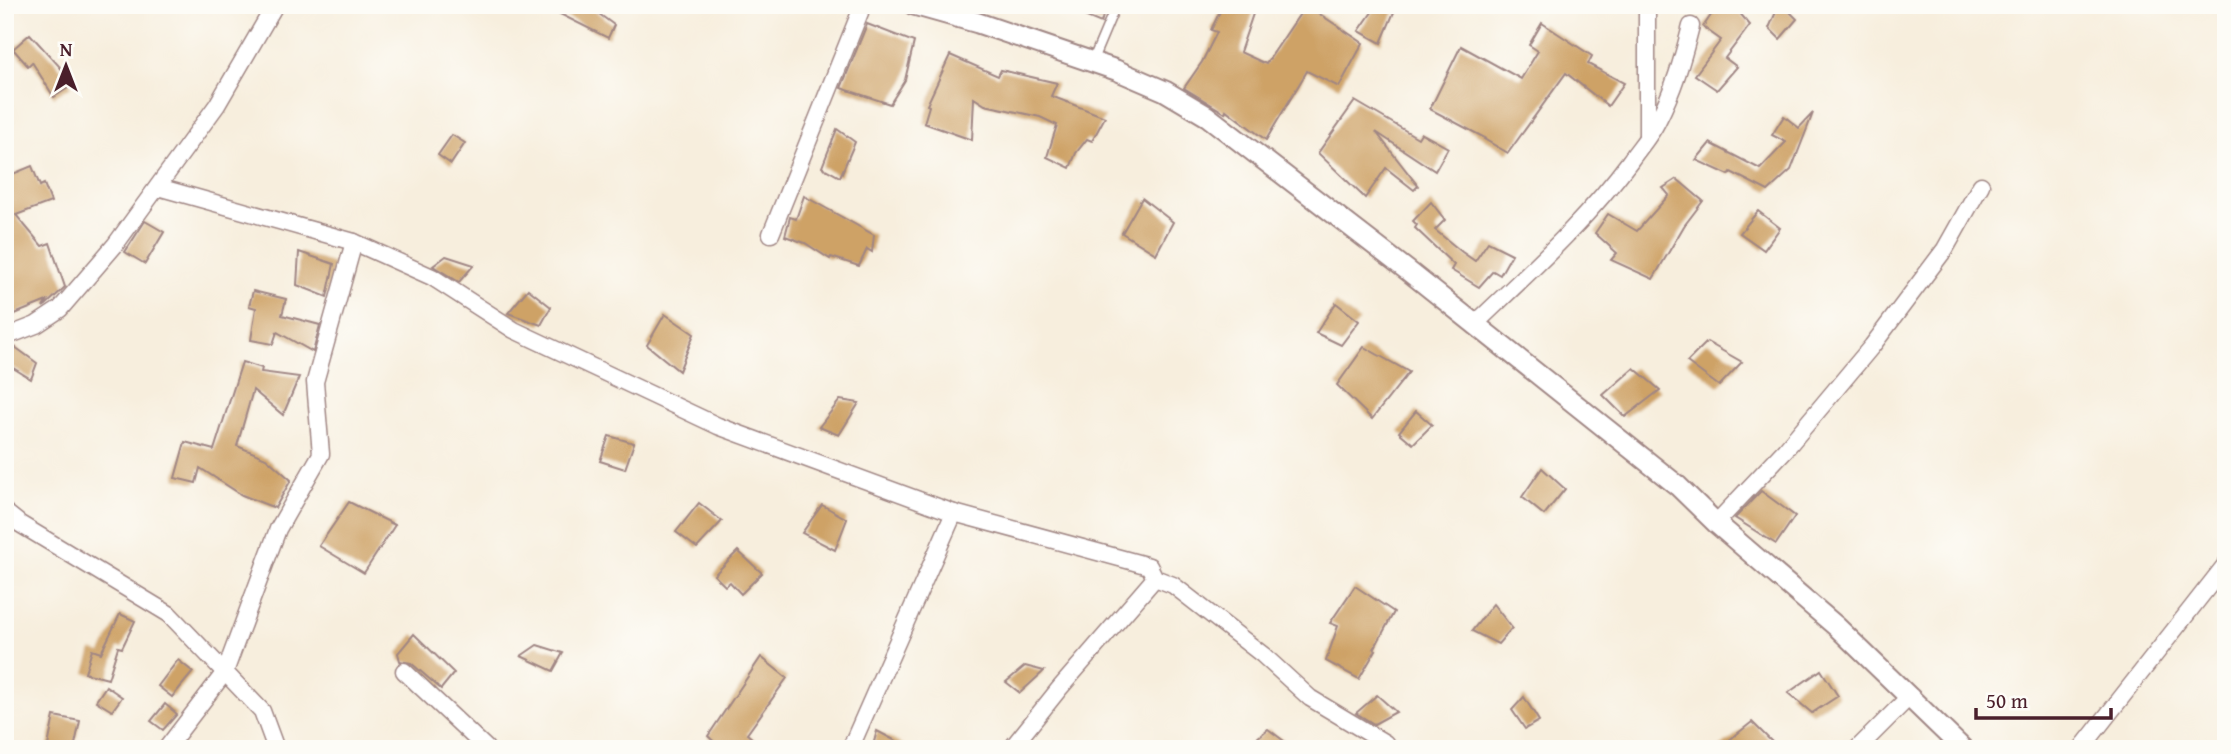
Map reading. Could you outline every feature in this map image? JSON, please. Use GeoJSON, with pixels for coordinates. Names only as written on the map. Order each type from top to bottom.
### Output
{"type":"FeatureCollection","features":[{"type":"Feature","properties":{"kind":"street"},"geometry":{"type":"LineString","coordinates":[[5,337],[36,325],[60,309],[115,245],[217,105],[275,5]]}},
{"type":"Feature","properties":{"kind":"street"},"geometry":{"type":"LineString","coordinates":[[771,234],[863,5]]}},
{"type":"Feature","properties":{"kind":"street"},"geometry":{"type":"LineString","coordinates":[[1647,5],[1647,137]]}},
{"type":"Feature","properties":{"kind":"street"},"geometry":{"type":"LineString","coordinates":[[919,6],[1092,62],[1165,91],[1207,116],[1678,486],[1716,523],[1837,627],[1963,749]]}},
{"type":"Feature","properties":{"kind":"street"},"geometry":{"type":"LineString","coordinates":[[1475,324],[1567,235],[1619,176],[1656,124],[1678,77],[1691,26]]}},
{"type":"Feature","properties":{"kind":"street"},"geometry":{"type":"LineString","coordinates":[[1716,523],[1786,450],[1872,346],[1945,249],[1981,185]]}},
{"type":"Feature","properties":{"kind":"street"},"geometry":{"type":"LineString","coordinates":[[158,187],[354,242],[432,277],[514,330],[718,426],[954,513],[1149,566],[1155,578],[1173,585],[1263,655],[1310,698],[1390,749]]}},
{"type":"Feature","properties":{"kind":"street"},"geometry":{"type":"LineString","coordinates":[[166,749],[225,672],[278,528],[321,454],[315,382],[354,242]]}},
{"type":"Feature","properties":{"kind":"street"},"geometry":{"type":"LineString","coordinates":[[5,512],[20,524],[169,614],[262,711],[276,749]]}},
{"type":"Feature","properties":{"kind":"street"},"geometry":{"type":"LineString","coordinates":[[850,749],[954,513]]}},
{"type":"Feature","properties":{"kind":"street"},"geometry":{"type":"LineString","coordinates":[[2081,749],[2226,564]]}},
{"type":"Feature","properties":{"kind":"street"},"geometry":{"type":"LineString","coordinates":[[1011,749],[1155,578]]}},
{"type":"Feature","properties":{"kind":"street"},"geometry":{"type":"LineString","coordinates":[[404,671],[485,748]]}},
{"type":"Feature","properties":{"kind":"street"},"geometry":{"type":"LineString","coordinates":[[1857,749],[1910,696]]}},
{"type":"Feature","properties":{"kind":"lane"},"geometry":{"type":"LineString","coordinates":[[1092,62],[1116,5]]}},
{"type":"Feature","properties":{"kind":"building"},"geometry":{"type":"Polygon","coordinates":[[[542,5],[587,5],[614,25],[608,38],[542,5]]]}},
{"type":"Feature","properties":{"kind":"building"},"geometry":{"type":"Polygon","coordinates":[[[1058,5],[1106,5],[1101,23],[1058,5]]]}},
{"type":"Feature","properties":{"kind":"building"},"geometry":{"type":"Polygon","coordinates":[[[1223,5],[1256,5],[1240,52],[1266,64],[1306,5],[1363,43],[1339,87],[1307,71],[1266,140],[1226,110],[1225,113],[1184,88],[1202,62],[1217,32],[1211,30],[1223,5]]]}},
{"type":"Feature","properties":{"kind":"building"},"geometry":{"type":"Polygon","coordinates":[[[1377,5],[1397,5],[1381,43],[1359,31],[1377,5]]]}},
{"type":"Feature","properties":{"kind":"building"},"geometry":{"type":"Polygon","coordinates":[[[1718,5],[1733,5],[1750,25],[1725,58],[1737,67],[1717,90],[1695,75],[1721,40],[1703,27],[1718,5]]]}},
{"type":"Feature","properties":{"kind":"building"},"geometry":{"type":"Polygon","coordinates":[[[1779,5],[1783,5],[1797,19],[1780,39],[1769,28],[1779,5]]]}},
{"type":"Feature","properties":{"kind":"building"},"geometry":{"type":"Polygon","coordinates":[[[1542,23],[1592,56],[1588,64],[1624,83],[1608,106],[1566,73],[1508,153],[1430,109],[1461,46],[1521,79],[1538,51],[1529,45],[1542,23]]]}},
{"type":"Feature","properties":{"kind":"building"},"geometry":{"type":"Polygon","coordinates":[[[867,24],[914,42],[905,80],[890,104],[841,88],[867,24]]]}},
{"type":"Feature","properties":{"kind":"building"},"geometry":{"type":"Polygon","coordinates":[[[30,34],[60,67],[71,86],[54,97],[32,62],[28,66],[13,49],[30,34]]]}},
{"type":"Feature","properties":{"kind":"building"},"geometry":{"type":"Polygon","coordinates":[[[950,55],[998,76],[1001,70],[1057,83],[1051,96],[1105,117],[1092,141],[1087,139],[1076,153],[1070,168],[1047,157],[1057,125],[1040,117],[985,105],[974,98],[972,140],[924,123],[929,106],[927,105],[950,55]]]}},
{"type":"Feature","properties":{"kind":"building"},"geometry":{"type":"Polygon","coordinates":[[[1355,101],[1418,138],[1421,133],[1448,148],[1435,171],[1376,132],[1418,186],[1414,190],[1386,168],[1365,198],[1318,153],[1355,101]]]}},
{"type":"Feature","properties":{"kind":"building"},"geometry":{"type":"Polygon","coordinates":[[[1813,113],[1791,170],[1768,191],[1731,172],[1729,175],[1696,160],[1710,143],[1760,169],[1786,142],[1772,135],[1784,116],[1799,128],[1813,113]]]}},
{"type":"Feature","properties":{"kind":"building"},"geometry":{"type":"Polygon","coordinates":[[[837,129],[855,142],[840,177],[822,167],[837,129]]]}},
{"type":"Feature","properties":{"kind":"building"},"geometry":{"type":"Polygon","coordinates":[[[452,135],[465,143],[451,164],[438,155],[452,135]]]}},
{"type":"Feature","properties":{"kind":"building"},"geometry":{"type":"Polygon","coordinates":[[[32,166],[40,186],[44,184],[51,202],[16,215],[42,246],[50,243],[65,287],[43,307],[47,301],[5,318],[5,185],[11,184],[8,176],[32,166]]]}},
{"type":"Feature","properties":{"kind":"building"},"geometry":{"type":"Polygon","coordinates":[[[1677,179],[1703,201],[1684,226],[1653,279],[1611,260],[1617,253],[1595,233],[1608,214],[1637,231],[1669,195],[1663,188],[1677,179]]]}},
{"type":"Feature","properties":{"kind":"building"},"geometry":{"type":"Polygon","coordinates":[[[804,196],[874,235],[872,252],[867,249],[859,266],[831,257],[830,259],[805,243],[785,236],[790,217],[796,219],[804,196]]]}},
{"type":"Feature","properties":{"kind":"building"},"geometry":{"type":"Polygon","coordinates":[[[1142,198],[1173,222],[1156,254],[1122,233],[1142,198]]]}},
{"type":"Feature","properties":{"kind":"building"},"geometry":{"type":"Polygon","coordinates":[[[1431,202],[1445,220],[1435,230],[1475,261],[1488,242],[1512,254],[1500,275],[1493,271],[1479,287],[1451,270],[1454,265],[1415,228],[1417,225],[1413,221],[1431,202]]]}},
{"type":"Feature","properties":{"kind":"building"},"geometry":{"type":"Polygon","coordinates":[[[1758,211],[1780,228],[1764,250],[1740,233],[1758,211]]]}},
{"type":"Feature","properties":{"kind":"building"},"geometry":{"type":"Polygon","coordinates":[[[145,221],[164,232],[145,264],[125,252],[145,221]]]}},
{"type":"Feature","properties":{"kind":"building"},"geometry":{"type":"Polygon","coordinates":[[[299,252],[334,264],[327,297],[297,285],[299,252]]]}},
{"type":"Feature","properties":{"kind":"building"},"geometry":{"type":"Polygon","coordinates":[[[446,256],[474,265],[459,282],[433,266],[446,256]]]}},
{"type":"Feature","properties":{"kind":"building"},"geometry":{"type":"Polygon","coordinates":[[[528,289],[551,307],[541,325],[508,313],[528,289]]]}},
{"type":"Feature","properties":{"kind":"building"},"geometry":{"type":"Polygon","coordinates":[[[253,291],[286,299],[282,315],[320,325],[313,352],[277,332],[273,344],[251,340],[256,308],[249,306],[253,291]]]}},
{"type":"Feature","properties":{"kind":"building"},"geometry":{"type":"Polygon","coordinates":[[[1336,303],[1359,321],[1341,345],[1316,333],[1336,303]]]}},
{"type":"Feature","properties":{"kind":"building"},"geometry":{"type":"Polygon","coordinates":[[[665,314],[694,334],[679,371],[647,345],[665,314]]]}},
{"type":"Feature","properties":{"kind":"building"},"geometry":{"type":"Polygon","coordinates":[[[1707,342],[1742,362],[1719,386],[1687,362],[1707,342]]]}},
{"type":"Feature","properties":{"kind":"building"},"geometry":{"type":"Polygon","coordinates":[[[15,347],[37,363],[31,379],[5,363],[15,347]]]}},
{"type":"Feature","properties":{"kind":"building"},"geometry":{"type":"Polygon","coordinates":[[[1364,347],[1409,372],[1372,419],[1337,385],[1364,347]]]}},
{"type":"Feature","properties":{"kind":"building"},"geometry":{"type":"Polygon","coordinates":[[[242,362],[262,368],[261,372],[299,377],[283,415],[253,390],[237,446],[266,458],[291,480],[275,508],[242,495],[200,468],[196,483],[175,478],[185,442],[214,450],[242,362]]]}},
{"type":"Feature","properties":{"kind":"building"},"geometry":{"type":"Polygon","coordinates":[[[1634,368],[1660,390],[1625,417],[1603,395],[1634,368]]]}},
{"type":"Feature","properties":{"kind":"building"},"geometry":{"type":"Polygon","coordinates":[[[840,400],[859,403],[839,435],[819,427],[840,400]]]}},
{"type":"Feature","properties":{"kind":"building"},"geometry":{"type":"Polygon","coordinates":[[[1416,411],[1432,425],[1413,444],[1399,432],[1416,411]]]}},
{"type":"Feature","properties":{"kind":"building"},"geometry":{"type":"Polygon","coordinates":[[[609,436],[634,443],[625,469],[600,461],[609,436]]]}},
{"type":"Feature","properties":{"kind":"building"},"geometry":{"type":"Polygon","coordinates":[[[1542,468],[1565,489],[1544,515],[1522,497],[1542,468]]]}},
{"type":"Feature","properties":{"kind":"building"},"geometry":{"type":"Polygon","coordinates":[[[1761,491],[1795,516],[1776,544],[1735,518],[1761,491]]]}},
{"type":"Feature","properties":{"kind":"building"},"geometry":{"type":"Polygon","coordinates":[[[349,502],[395,525],[364,573],[319,546],[349,502]]]}},
{"type":"Feature","properties":{"kind":"building"},"geometry":{"type":"Polygon","coordinates":[[[699,503],[722,521],[697,548],[676,532],[699,503]]]}},
{"type":"Feature","properties":{"kind":"building"},"geometry":{"type":"Polygon","coordinates":[[[822,505],[847,519],[835,550],[802,533],[822,505]]]}},
{"type":"Feature","properties":{"kind":"building"},"geometry":{"type":"Polygon","coordinates":[[[738,551],[762,573],[741,594],[730,582],[725,586],[714,575],[738,551]]]}},
{"type":"Feature","properties":{"kind":"building"},"geometry":{"type":"Polygon","coordinates":[[[1355,586],[1394,612],[1359,679],[1326,661],[1338,626],[1330,623],[1355,586]]]}},
{"type":"Feature","properties":{"kind":"building"},"geometry":{"type":"Polygon","coordinates":[[[1493,604],[1512,628],[1498,644],[1472,631],[1493,604]]]}},
{"type":"Feature","properties":{"kind":"building"},"geometry":{"type":"Polygon","coordinates":[[[120,614],[135,621],[122,648],[118,647],[108,679],[85,673],[92,650],[101,653],[120,614]]]}},
{"type":"Feature","properties":{"kind":"building"},"geometry":{"type":"Polygon","coordinates":[[[414,634],[454,673],[441,689],[411,663],[400,661],[398,653],[414,634]]]}},
{"type":"Feature","properties":{"kind":"building"},"geometry":{"type":"Polygon","coordinates":[[[537,645],[563,653],[553,671],[521,656],[537,645]]]}},
{"type":"Feature","properties":{"kind":"building"},"geometry":{"type":"Polygon","coordinates":[[[761,657],[787,678],[747,734],[765,749],[722,749],[708,736],[761,657]]]}},
{"type":"Feature","properties":{"kind":"building"},"geometry":{"type":"Polygon","coordinates":[[[178,660],[193,672],[172,697],[158,686],[178,660]]]}},
{"type":"Feature","properties":{"kind":"building"},"geometry":{"type":"Polygon","coordinates":[[[1025,666],[1044,671],[1020,693],[1006,682],[1025,666]]]}},
{"type":"Feature","properties":{"kind":"building"},"geometry":{"type":"Polygon","coordinates":[[[1821,670],[1838,696],[1812,713],[1788,693],[1821,670]]]}},
{"type":"Feature","properties":{"kind":"building"},"geometry":{"type":"Polygon","coordinates":[[[106,686],[122,697],[112,711],[96,701],[106,686]]]}},
{"type":"Feature","properties":{"kind":"building"},"geometry":{"type":"Polygon","coordinates":[[[1377,695],[1396,712],[1374,724],[1356,713],[1377,695]]]}},
{"type":"Feature","properties":{"kind":"building"},"geometry":{"type":"Polygon","coordinates":[[[1524,697],[1539,721],[1525,729],[1512,710],[1524,697]]]}},
{"type":"Feature","properties":{"kind":"building"},"geometry":{"type":"Polygon","coordinates":[[[165,704],[177,714],[163,730],[151,721],[165,704]]]}},
{"type":"Feature","properties":{"kind":"building"},"geometry":{"type":"Polygon","coordinates":[[[54,716],[80,721],[74,749],[48,746],[54,716]]]}},
{"type":"Feature","properties":{"kind":"building"},"geometry":{"type":"Polygon","coordinates":[[[1752,722],[1779,749],[1718,749],[1752,722]]]}},
{"type":"Feature","properties":{"kind":"building"},"geometry":{"type":"Polygon","coordinates":[[[1268,729],[1284,741],[1273,749],[1244,749],[1268,729]]]}},
{"type":"Feature","properties":{"kind":"building"},"geometry":{"type":"Polygon","coordinates":[[[877,731],[911,749],[872,749],[877,731]]]}}]}
